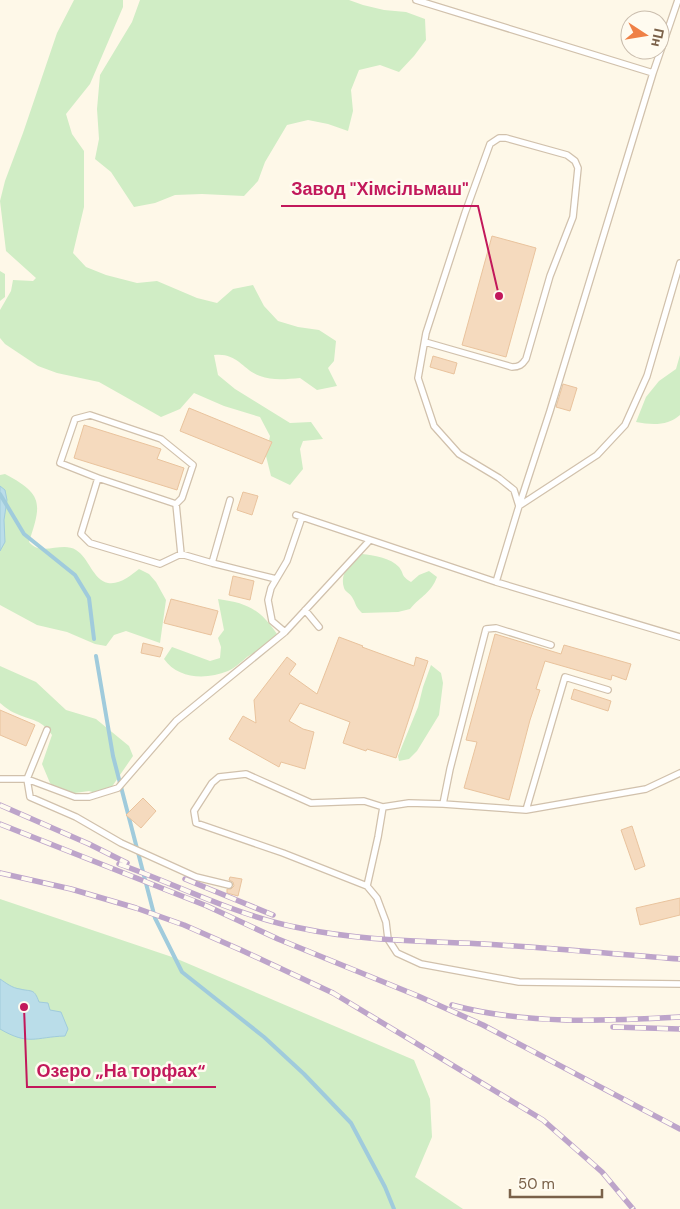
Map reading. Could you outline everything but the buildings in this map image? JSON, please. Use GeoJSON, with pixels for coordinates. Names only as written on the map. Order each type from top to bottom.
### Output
{"type":"FeatureCollection","features":[{"type":"Feature","properties":{"kind":"lane"},"geometry":{"type":"LineString","coordinates":[[416,0],[653,73]]}},
{"type":"Feature","properties":{"kind":"lane"},"geometry":{"type":"LineString","coordinates":[[496,582],[653,73],[678,0]]}},
{"type":"Feature","properties":{"kind":"lane"},"geometry":{"type":"LineString","coordinates":[[425,342],[512,367],[518,367],[523,364],[550,276],[573,217],[578,168],[573,159],[506,138],[496,139],[490,144],[465,213],[425,342],[418,378],[434,426],[460,454],[499,478],[514,490],[519,506]]}},
{"type":"Feature","properties":{"kind":"lane"},"geometry":{"type":"LineString","coordinates":[[519,506],[597,455],[625,425],[647,376],[680,263]]}},
{"type":"Feature","properties":{"kind":"lane"},"geometry":{"type":"LineString","coordinates":[[90,415],[161,439],[193,465],[182,498],[176,504],[60,463],[75,419],[90,415]]}},
{"type":"Feature","properties":{"kind":"lane"},"geometry":{"type":"LineString","coordinates":[[98,478],[81,534],[90,543],[160,564],[182,554],[276,579]]}},
{"type":"Feature","properties":{"kind":"lane"},"geometry":{"type":"LineString","coordinates":[[212,563],[230,500]]}},
{"type":"Feature","properties":{"kind":"lane"},"geometry":{"type":"LineString","coordinates":[[176,504],[182,554]]}},
{"type":"Feature","properties":{"kind":"lane"},"geometry":{"type":"LineString","coordinates":[[285,632],[272,621],[268,600],[276,579],[287,561],[299,516],[496,582],[680,637]]}},
{"type":"Feature","properties":{"kind":"lane"},"geometry":{"type":"LineString","coordinates":[[0,779],[27,779],[75,797],[89,797],[118,788],[176,721],[285,632],[370,540]]}},
{"type":"Feature","properties":{"kind":"lane"},"geometry":{"type":"LineString","coordinates":[[305,610],[319,627]]}},
{"type":"Feature","properties":{"kind":"lane"},"geometry":{"type":"LineString","coordinates":[[443,804],[450,769],[486,629],[496,628],[551,645]]}},
{"type":"Feature","properties":{"kind":"lane"},"geometry":{"type":"LineString","coordinates":[[526,810],[565,677],[608,690]]}},
{"type":"Feature","properties":{"kind":"lane"},"geometry":{"type":"LineString","coordinates":[[48,730],[27,779],[30,797],[76,817],[121,843],[196,877],[229,885]]}},
{"type":"Feature","properties":{"kind":"lane"},"geometry":{"type":"LineString","coordinates":[[680,773],[646,789],[526,810],[409,803],[383,807],[364,800],[311,803],[246,774],[219,778],[212,783],[194,811],[196,823],[283,853],[367,886],[377,898],[386,922],[388,939],[397,953],[421,964],[519,982],[680,984]]}},
{"type":"Feature","properties":{"kind":"lane"},"geometry":{"type":"LineString","coordinates":[[367,886],[383,807]]}},
{"type":"Feature","properties":{"kind":"green space"},"geometry":{"type":"Polygon","coordinates":[[[74,0],[123,0],[123,7],[90,84],[66,114],[72,134],[84,151],[84,207],[73,253],[86,267],[106,275],[137,283],[157,281],[197,298],[217,303],[233,289],[253,285],[264,306],[278,321],[298,327],[319,330],[336,341],[334,361],[328,368],[337,386],[317,390],[300,378],[265,378],[228,356],[214,355],[218,375],[235,389],[290,423],[311,422],[323,439],[303,441],[300,449],[303,469],[290,485],[271,476],[266,456],[270,436],[260,417],[224,406],[194,393],[180,409],[161,417],[99,382],[57,373],[38,366],[5,344],[0,338],[0,310],[11,291],[13,280],[33,281],[36,278],[6,251],[0,201],[5,181],[57,33],[74,0]]]}},
{"type":"Feature","properties":{"kind":"green space"},"geometry":{"type":"Polygon","coordinates":[[[140,0],[349,0],[384,10],[406,12],[425,19],[426,40],[399,72],[380,65],[359,70],[351,90],[353,111],[348,131],[308,120],[287,125],[265,162],[258,181],[244,196],[175,195],[155,203],[134,207],[111,172],[95,159],[99,139],[97,109],[100,75],[132,22],[140,0]]]}},
{"type":"Feature","properties":{"kind":"green space"},"geometry":{"type":"Polygon","coordinates":[[[0,271],[5,274],[5,297],[0,301],[0,271]]]}},
{"type":"Feature","properties":{"kind":"green space"},"geometry":{"type":"Polygon","coordinates":[[[680,355],[680,415],[675,419],[660,424],[636,422],[646,397],[659,381],[676,369],[680,355]]]}},
{"type":"Feature","properties":{"kind":"green space"},"geometry":{"type":"Polygon","coordinates":[[[5,474],[27,488],[33,494],[36,501],[36,518],[29,542],[34,546],[45,549],[64,547],[76,550],[99,578],[108,583],[121,581],[139,569],[149,574],[166,600],[160,643],[126,631],[114,635],[106,646],[95,644],[67,632],[37,625],[0,605],[0,475],[5,474]]]}},
{"type":"Feature","properties":{"kind":"green space"},"geometry":{"type":"Polygon","coordinates":[[[362,554],[391,561],[399,567],[404,576],[411,582],[419,575],[429,571],[437,577],[429,591],[410,609],[398,612],[362,613],[345,589],[343,577],[347,568],[362,554]]]}},
{"type":"Feature","properties":{"kind":"green space"},"geometry":{"type":"Polygon","coordinates":[[[218,599],[245,605],[259,613],[277,634],[276,644],[254,653],[233,668],[220,674],[193,676],[177,671],[164,659],[172,647],[210,661],[220,658],[221,647],[218,638],[224,630],[218,599]]]}},
{"type":"Feature","properties":{"kind":"green space"},"geometry":{"type":"Polygon","coordinates":[[[431,665],[441,673],[443,683],[439,715],[417,751],[409,759],[399,761],[398,756],[418,707],[431,665]]]}},
{"type":"Feature","properties":{"kind":"green space"},"geometry":{"type":"Polygon","coordinates":[[[0,666],[36,682],[66,710],[96,719],[129,746],[133,756],[109,791],[99,794],[89,791],[68,794],[58,790],[50,783],[42,764],[52,735],[40,723],[13,712],[0,703],[0,666]]]}},
{"type":"Feature","properties":{"kind":"green space"},"geometry":{"type":"Polygon","coordinates":[[[0,899],[175,958],[414,1060],[430,1099],[432,1137],[415,1177],[463,1209],[0,1209],[0,899]]]}},
{"type":"Feature","properties":{"kind":"water"},"geometry":{"type":"Polygon","coordinates":[[[0,486],[5,490],[7,500],[4,520],[5,542],[0,551],[0,486]]]}},
{"type":"Feature","properties":{"kind":"water"},"geometry":{"type":"Polygon","coordinates":[[[0,979],[14,988],[32,991],[36,994],[39,1002],[48,1003],[50,1010],[61,1012],[68,1029],[65,1036],[25,1039],[0,1029],[0,979]]]}},
{"type":"Feature","properties":{"kind":"waterway"},"geometry":{"type":"LineString","coordinates":[[0,494],[24,534],[75,575],[89,598],[94,639]]}},
{"type":"Feature","properties":{"kind":"waterway"},"geometry":{"type":"LineString","coordinates":[[96,656],[113,756],[155,918],[182,972],[264,1037],[304,1074],[351,1123],[385,1187],[394,1209]]}},
{"type":"Feature","properties":{"kind":"railway"},"geometry":{"type":"LineString","coordinates":[[0,805],[127,863]]}},
{"type":"Feature","properties":{"kind":"railway"},"geometry":{"type":"LineString","coordinates":[[0,824],[207,906],[278,939],[418,996],[483,1025],[680,1129]]}},
{"type":"Feature","properties":{"kind":"railway"},"geometry":{"type":"LineString","coordinates":[[119,864],[253,916],[277,923],[345,936],[680,959]]}},
{"type":"Feature","properties":{"kind":"railway"},"geometry":{"type":"LineString","coordinates":[[0,873],[71,889],[136,908],[184,925],[333,993],[543,1120],[602,1172],[633,1209]]}},
{"type":"Feature","properties":{"kind":"railway"},"geometry":{"type":"LineString","coordinates":[[185,879],[273,915]]}},
{"type":"Feature","properties":{"kind":"railway"},"geometry":{"type":"LineString","coordinates":[[452,1005],[508,1016],[537,1019],[623,1020],[680,1017]]}},
{"type":"Feature","properties":{"kind":"railway"},"geometry":{"type":"LineString","coordinates":[[613,1027],[680,1029]]}},
{"type":"Feature","properties":{"kind":"place","name":"Завод \"Хімсільмаш\""},"geometry":{"type":"Point","coordinates":[499,296]}},
{"type":"Feature","properties":{"kind":"place","name":"Озеро „На торфах“"},"geometry":{"type":"Point","coordinates":[24,1007]}}]}
